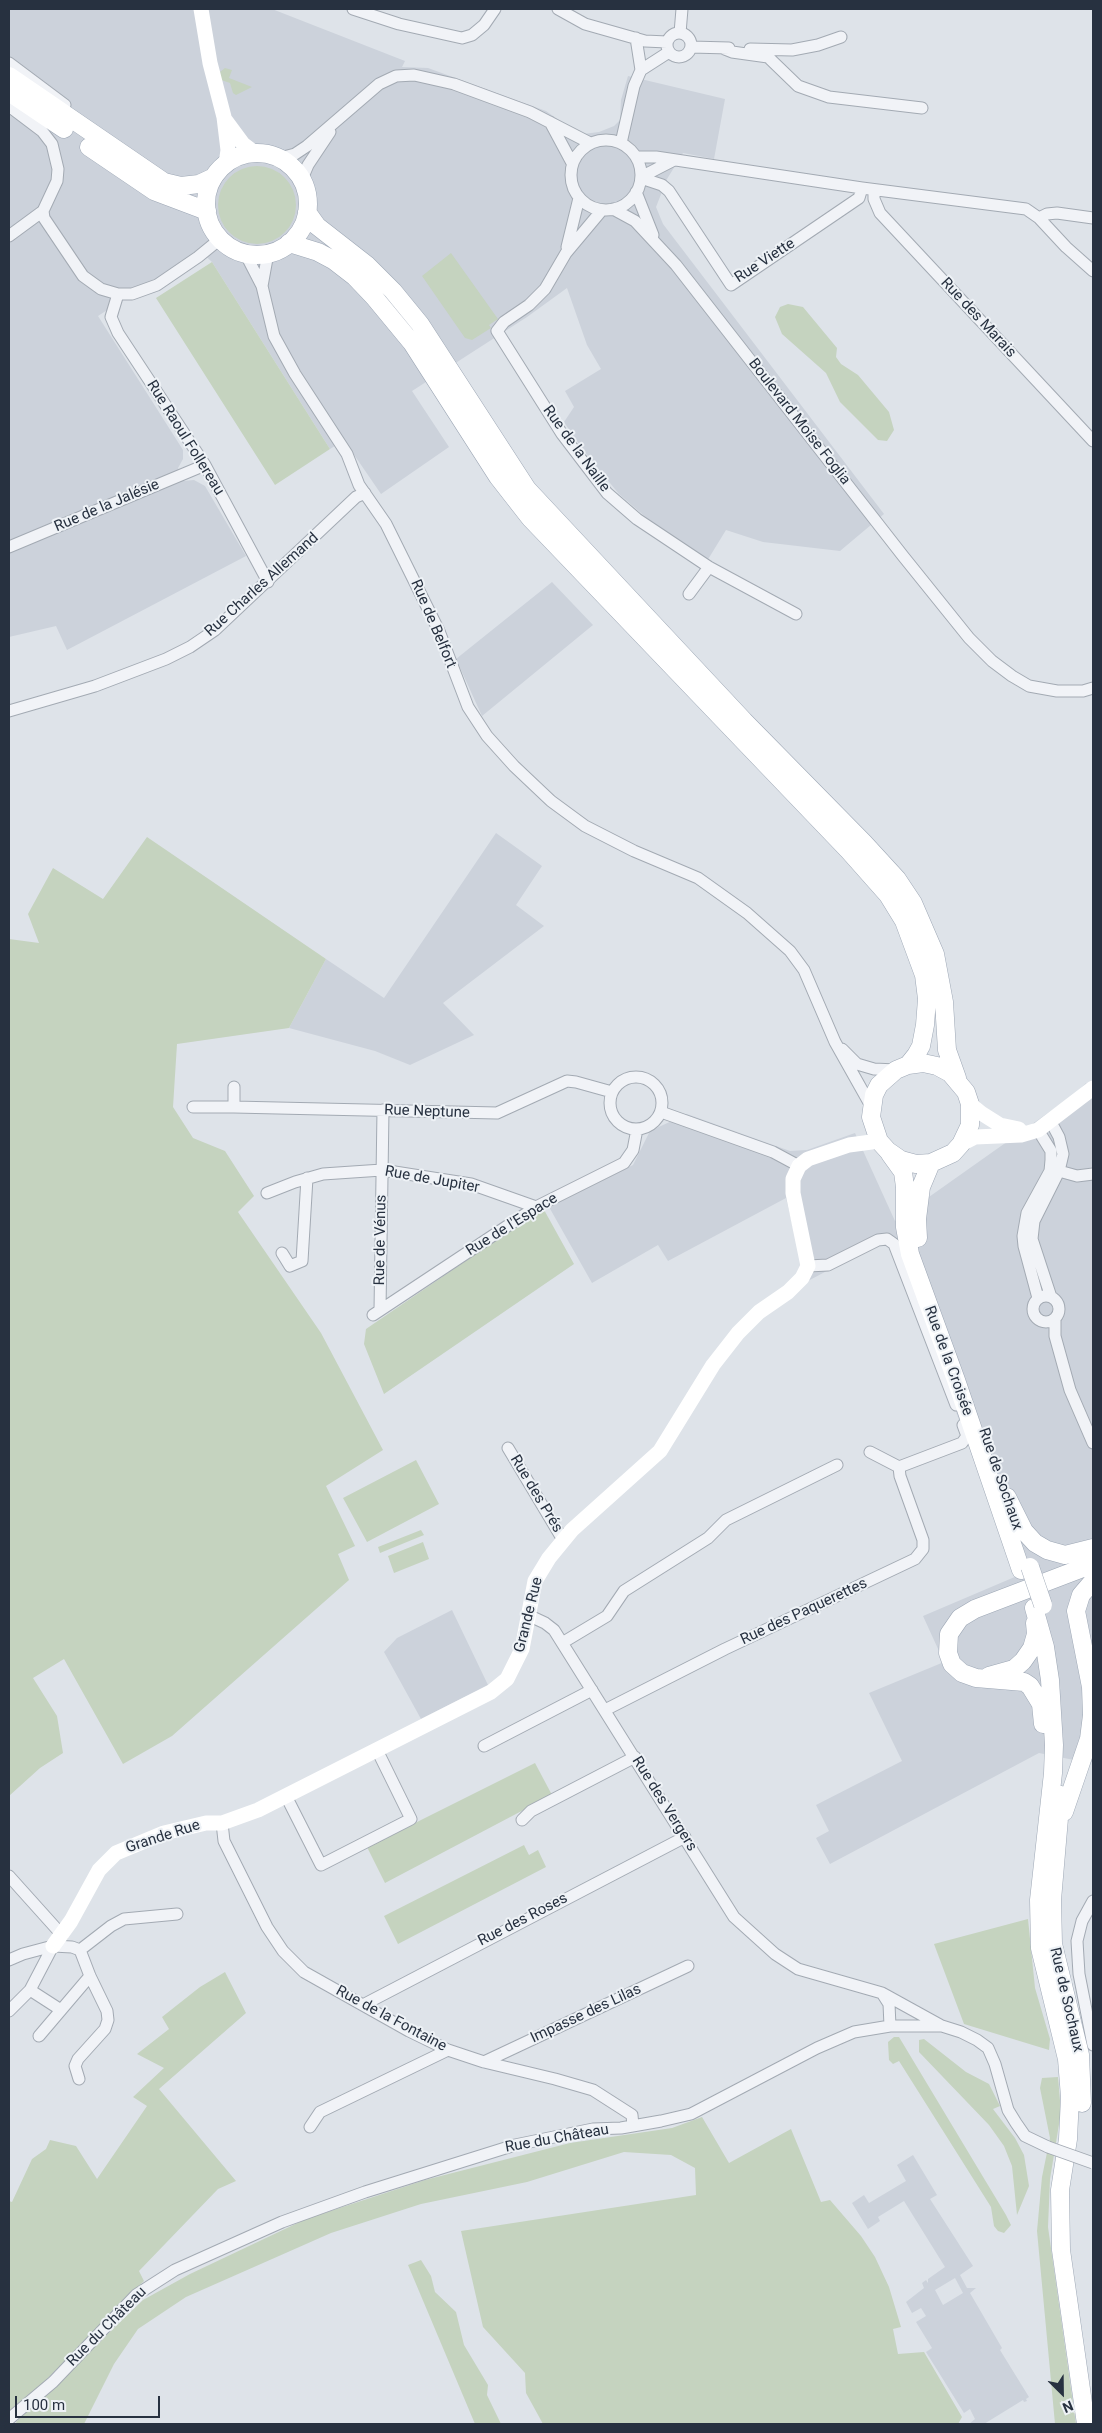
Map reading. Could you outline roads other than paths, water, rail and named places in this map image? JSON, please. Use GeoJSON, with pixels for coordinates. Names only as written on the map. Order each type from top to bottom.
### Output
{"type":"FeatureCollection","features":[{"type":"Feature","properties":{"kind":"main road"},"geometry":{"type":"LineString","coordinates":[[9,76],[110,147],[164,182],[181,186],[199,184],[214,177]]}},
{"type":"Feature","properties":{"kind":"main road"},"geometry":{"type":"LineString","coordinates":[[9,92],[154,191],[206,211]]}},
{"type":"Feature","properties":{"kind":"main road"},"geometry":{"type":"LineString","coordinates":[[254,153],[280,158],[296,171],[302,179],[306,190],[307,212],[298,234],[290,243],[268,253],[245,253],[232,248],[220,239],[206,211],[209,188],[214,177],[226,164],[239,156],[254,153]]}},
{"type":"Feature","properties":{"kind":"main road"},"geometry":{"type":"LineString","coordinates":[[290,243],[318,252],[333,260],[355,277],[374,297],[412,343],[498,476],[530,518],[843,844],[888,895],[904,921],[916,949],[924,975],[927,999],[926,1025],[921,1046],[902,1067],[880,1085],[871,1112],[883,1146],[901,1160],[916,1164],[932,1163],[952,1153],[961,1144],[970,1125],[970,1104],[966,1092],[956,1078],[947,1050],[944,1002],[935,954],[913,903],[897,879],[744,721],[527,489],[420,324],[393,291],[367,265],[317,226],[307,212]]}},
{"type":"Feature","properties":{"kind":"main road"},"geometry":{"type":"LineString","coordinates":[[902,1067],[922,1063],[937,1066],[956,1078]]}},
{"type":"Feature","properties":{"kind":"main road","name":"Rue de la Croisée"},"geometry":{"type":"LineString","coordinates":[[883,1146],[903,1172],[910,1254],[1025,1568]]}},
{"type":"Feature","properties":{"kind":"main road","name":"Rue de Sochaux"},"geometry":{"type":"LineString","coordinates":[[932,1163],[921,1187],[917,1219],[919,1251],[1007,1497],[1025,1568]]}},
{"type":"Feature","properties":{"kind":"main road"},"geometry":{"type":"LineString","coordinates":[[1007,1497],[1024,1531],[1035,1543],[1047,1550],[1065,1554],[1093,1548]]}},
{"type":"Feature","properties":{"kind":"main road"},"geometry":{"type":"LineString","coordinates":[[1051,1833],[1041,1704],[1030,1686],[1024,1682],[976,1678],[962,1673],[952,1664],[948,1652],[949,1634],[960,1618],[975,1609],[1093,1564]]}},
{"type":"Feature","properties":{"kind":"main road"},"geometry":{"type":"LineString","coordinates":[[976,1678],[1014,1669],[1023,1661],[1032,1648],[1036,1634],[1038,1606],[1025,1568]]}},
{"type":"Feature","properties":{"kind":"main road"},"geometry":{"type":"LineString","coordinates":[[1051,1833],[1089,1739],[1092,1714],[1091,1687],[1076,1611],[1081,1595],[1093,1582]]}},
{"type":"Feature","properties":{"kind":"main road","name":"Rue de Sochaux"},"geometry":{"type":"LineString","coordinates":[[1038,1606],[1050,1680],[1054,1745],[1051,1833],[1053,1944],[1080,2055],[1082,2098],[1080,2139],[1072,2196],[1073,2250],[1093,2396]]}},
{"type":"Feature","properties":{"kind":"main road","name":"Rue de Sochaux"},"geometry":{"type":"LineString","coordinates":[[1038,1606],[1057,1661],[1063,1709],[1064,1761],[1039,1900],[1040,1948],[1067,2058],[1070,2097],[1068,2139],[1060,2190],[1061,2250],[1086,2424]]}},
{"type":"Feature","properties":{"kind":"street"},"geometry":{"type":"LineString","coordinates":[[201,9],[210,63],[224,117],[228,150],[226,164]]}},
{"type":"Feature","properties":{"kind":"street"},"geometry":{"type":"LineString","coordinates":[[353,9],[399,24],[462,38],[472,35],[484,25],[495,9]]}},
{"type":"Feature","properties":{"kind":"street"},"geometry":{"type":"LineString","coordinates":[[558,9],[586,24],[668,47],[675,57],[684,56],[691,47],[690,39],[680,33],[670,36],[668,47],[641,70],[634,86],[621,143]]}},
{"type":"Feature","properties":{"kind":"street"},"geometry":{"type":"LineString","coordinates":[[680,33],[682,9]]}},
{"type":"Feature","properties":{"kind":"street"},"geometry":{"type":"LineString","coordinates":[[691,47],[792,50],[818,45],[841,36]]}},
{"type":"Feature","properties":{"kind":"street"},"geometry":{"type":"LineString","coordinates":[[636,38],[641,70]]}},
{"type":"Feature","properties":{"kind":"street"},"geometry":{"type":"LineString","coordinates":[[722,48],[732,52],[768,58],[798,86],[829,97],[922,108]]}},
{"type":"Feature","properties":{"kind":"street"},"geometry":{"type":"LineString","coordinates":[[9,63],[59,100],[110,147]]}},
{"type":"Feature","properties":{"kind":"street"},"geometry":{"type":"LineString","coordinates":[[280,158],[295,154],[336,123],[360,98],[378,84],[396,76],[414,74],[454,84],[530,112],[590,143]]}},
{"type":"Feature","properties":{"kind":"street"},"geometry":{"type":"LineString","coordinates":[[9,106],[42,131],[52,144],[58,169],[57,181],[43,211],[9,236]]}},
{"type":"Feature","properties":{"kind":"street"},"geometry":{"type":"LineString","coordinates":[[224,117],[243,144],[254,153]]}},
{"type":"Feature","properties":{"kind":"street"},"geometry":{"type":"LineString","coordinates":[[550,122],[572,163]]}},
{"type":"Feature","properties":{"kind":"street"},"geometry":{"type":"LineString","coordinates":[[302,179],[308,165],[336,123]]}},
{"type":"Feature","properties":{"kind":"street"},"geometry":{"type":"LineString","coordinates":[[609,140],[621,143],[636,157],[641,178],[636,192],[630,200],[607,209],[593,208],[579,198],[571,181],[572,163],[578,153],[590,143],[609,140]]}},
{"type":"Feature","properties":{"kind":"street"},"geometry":{"type":"LineString","coordinates":[[636,157],[676,160],[874,190],[1026,209],[1039,218],[1066,247],[1093,271]]}},
{"type":"Feature","properties":{"kind":"street"},"geometry":{"type":"LineString","coordinates":[[641,178],[676,160]]}},
{"type":"Feature","properties":{"kind":"street","name":"Rue Viette"},"geometry":{"type":"LineString","coordinates":[[641,178],[662,185],[669,191],[731,285],[859,198],[862,188]]}},
{"type":"Feature","properties":{"kind":"street","name":"Rue des Marais"},"geometry":{"type":"LineString","coordinates":[[874,190],[874,199],[880,213],[1093,441]]}},
{"type":"Feature","properties":{"kind":"street","name":"Boulevard Moise Foglia"},"geometry":{"type":"LineString","coordinates":[[636,192],[656,242]]}},
{"type":"Feature","properties":{"kind":"street"},"geometry":{"type":"LineString","coordinates":[[566,253],[579,198]]}},
{"type":"Feature","properties":{"kind":"street"},"geometry":{"type":"LineString","coordinates":[[566,253],[607,209]]}},
{"type":"Feature","properties":{"kind":"street","name":"Boulevard Moise Foglia"},"geometry":{"type":"LineString","coordinates":[[607,209],[635,221],[656,242],[969,638],[1012,676],[1030,686],[1057,691],[1083,691],[1093,688]]}},
{"type":"Feature","properties":{"kind":"street"},"geometry":{"type":"LineString","coordinates":[[43,211],[44,218],[83,276],[101,290],[118,294],[132,294],[157,284],[198,257],[220,239]]}},
{"type":"Feature","properties":{"kind":"street"},"geometry":{"type":"LineString","coordinates":[[1039,218],[1047,214],[1093,218]]}},
{"type":"Feature","properties":{"kind":"street","name":"Rue de Belfort"},"geometry":{"type":"LineString","coordinates":[[245,253],[262,286],[274,336],[295,374],[347,454],[365,493],[377,508],[439,631],[468,707],[487,736],[514,766],[551,801],[585,826],[698,878],[747,913],[790,951],[804,970],[835,1042]]}},
{"type":"Feature","properties":{"kind":"street","name":"Rue de Belfort"},"geometry":{"type":"LineString","coordinates":[[262,286],[268,253]]}},
{"type":"Feature","properties":{"kind":"street","name":"Rue de la Naille"},"geometry":{"type":"LineString","coordinates":[[566,253],[545,289],[529,305],[504,322],[496,331],[562,434],[607,493],[637,519],[709,567],[796,614]]}},
{"type":"Feature","properties":{"kind":"street","name":"Rue Raoul Follereau"},"geometry":{"type":"LineString","coordinates":[[118,294],[111,317],[118,333],[205,465],[268,582]]}},
{"type":"Feature","properties":{"kind":"street","name":"Rue de la Jalésie"},"geometry":{"type":"LineString","coordinates":[[9,547],[205,465]]}},
{"type":"Feature","properties":{"kind":"street","name":"Rue Charles Allemand"},"geometry":{"type":"LineString","coordinates":[[9,711],[95,686],[166,660],[215,630],[356,498],[365,493]]}},
{"type":"Feature","properties":{"kind":"street"},"geometry":{"type":"LineString","coordinates":[[689,594],[709,567]]}},
{"type":"Feature","properties":{"kind":"street"},"geometry":{"type":"LineString","coordinates":[[835,1042],[857,1064],[874,1069],[902,1067]]}},
{"type":"Feature","properties":{"kind":"street"},"geometry":{"type":"LineString","coordinates":[[835,1042],[871,1112],[863,1132],[850,1145]]}},
{"type":"Feature","properties":{"kind":"street"},"geometry":{"type":"LineString","coordinates":[[633,1076],[650,1080],[662,1094],[661,1112],[654,1123],[637,1129],[622,1125],[612,1114],[610,1100],[612,1092],[617,1084],[633,1076]]}},
{"type":"Feature","properties":{"kind":"street","name":"Rue Neptune"},"geometry":{"type":"LineString","coordinates":[[193,1107],[497,1113],[566,1081],[612,1092]]}},
{"type":"Feature","properties":{"kind":"street"},"geometry":{"type":"LineString","coordinates":[[234,1087],[234,1107]]}},
{"type":"Feature","properties":{"kind":"street"},"geometry":{"type":"LineString","coordinates":[[961,1144],[975,1137],[1021,1136],[1045,1126],[1093,1088]]}},
{"type":"Feature","properties":{"kind":"street"},"geometry":{"type":"LineString","coordinates":[[970,1104],[1000,1125],[1045,1126],[1059,1137],[1063,1154],[1059,1171],[1034,1221],[1032,1239],[1051,1297],[1060,1307],[1050,1321]]}},
{"type":"Feature","properties":{"kind":"street","name":"Rue de Vénus"},"geometry":{"type":"LineString","coordinates":[[377,1312],[382,1110]]}},
{"type":"Feature","properties":{"kind":"street"},"geometry":{"type":"LineString","coordinates":[[661,1112],[773,1152],[799,1166]]}},
{"type":"Feature","properties":{"kind":"street"},"geometry":{"type":"LineString","coordinates":[[1045,1126],[1051,1151],[1050,1170],[1027,1212],[1023,1236],[1038,1298],[1033,1312],[1037,1319],[1050,1321]]}},
{"type":"Feature","properties":{"kind":"street","name":"Rue de l'Espace"},"geometry":{"type":"LineString","coordinates":[[377,1312],[536,1207],[624,1163],[633,1150],[637,1129]]}},
{"type":"Feature","properties":{"kind":"street"},"geometry":{"type":"LineString","coordinates":[[870,1452],[899,1467],[962,1443],[967,1436],[894,1244],[887,1239],[878,1240],[828,1265],[808,1266],[793,1193],[793,1179],[799,1166],[808,1159],[850,1145],[883,1146]]}},
{"type":"Feature","properties":{"kind":"street","name":"Rue de Jupiter"},"geometry":{"type":"LineString","coordinates":[[267,1193],[307,1178],[324,1174],[382,1170],[471,1184],[536,1207]]}},
{"type":"Feature","properties":{"kind":"street"},"geometry":{"type":"LineString","coordinates":[[1059,1171],[1077,1176],[1093,1174]]}},
{"type":"Feature","properties":{"kind":"street"},"geometry":{"type":"LineString","coordinates":[[282,1253],[290,1266],[302,1261],[307,1178]]}},
{"type":"Feature","properties":{"kind":"street","name":"Grande Rue"},"geometry":{"type":"LineString","coordinates":[[58,1941],[99,1870],[116,1853],[182,1828],[238,1819],[491,1692],[507,1679],[522,1649],[530,1616],[535,1580],[563,1540],[660,1451],[724,1349],[759,1312],[788,1292],[802,1278],[808,1266]]}},
{"type":"Feature","properties":{"kind":"street"},"geometry":{"type":"LineString","coordinates":[[1038,1298],[1051,1297]]}},
{"type":"Feature","properties":{"kind":"street"},"geometry":{"type":"LineString","coordinates":[[1050,1321],[1070,1390],[1093,1443]]}},
{"type":"Feature","properties":{"kind":"street","name":"Rue des Prés"},"geometry":{"type":"LineString","coordinates":[[508,1448],[563,1540]]}},
{"type":"Feature","properties":{"kind":"street"},"geometry":{"type":"LineString","coordinates":[[562,1643],[607,1616],[624,1591],[708,1538],[726,1520],[837,1465]]}},
{"type":"Feature","properties":{"kind":"street","name":"Rue des Paquerettes"},"geometry":{"type":"LineString","coordinates":[[605,1710],[734,1645],[915,1559],[923,1549],[922,1540],[900,1476],[899,1467]]}},
{"type":"Feature","properties":{"kind":"street","name":"Rue des Vergers"},"geometry":{"type":"LineString","coordinates":[[530,1616],[545,1623],[562,1643],[734,1917],[775,1954],[798,1969],[882,1993],[942,2026]]}},
{"type":"Feature","properties":{"kind":"street"},"geometry":{"type":"LineString","coordinates":[[484,1746],[592,1690]]}},
{"type":"Feature","properties":{"kind":"street"},"geometry":{"type":"LineString","coordinates":[[286,1796],[321,1864],[411,1819],[377,1750]]}},
{"type":"Feature","properties":{"kind":"street"},"geometry":{"type":"LineString","coordinates":[[522,1820],[531,1811],[635,1757]]}},
{"type":"Feature","properties":{"kind":"street","name":"Rue de la Fontaine"},"geometry":{"type":"LineString","coordinates":[[222,1823],[224,1840],[267,1927],[283,1951],[304,1972],[448,2050],[484,2062],[555,2078],[593,2090],[632,2115],[633,2126]]}},
{"type":"Feature","properties":{"kind":"street","name":"Rue des Roses"},"geometry":{"type":"LineString","coordinates":[[363,2005],[685,1837]]}},
{"type":"Feature","properties":{"kind":"street"},"geometry":{"type":"LineString","coordinates":[[9,1876],[58,1941],[80,1950],[107,2011],[108,2020],[105,2029],[78,2059],[75,2066],[78,2079]]}},
{"type":"Feature","properties":{"kind":"street"},"geometry":{"type":"LineString","coordinates":[[1093,1901],[1082,1921],[1077,1941],[1080,1974],[1093,2045]]}},
{"type":"Feature","properties":{"kind":"street"},"geometry":{"type":"LineString","coordinates":[[80,1950],[124,1919],[177,1914]]}},
{"type":"Feature","properties":{"kind":"street"},"geometry":{"type":"LineString","coordinates":[[9,1960],[58,1941]]}},
{"type":"Feature","properties":{"kind":"street"},"geometry":{"type":"LineString","coordinates":[[9,2011],[30,1990],[58,1941]]}},
{"type":"Feature","properties":{"kind":"street","name":"Impasse des Lilas"},"geometry":{"type":"LineString","coordinates":[[484,2062],[688,1966]]}},
{"type":"Feature","properties":{"kind":"street"},"geometry":{"type":"LineString","coordinates":[[38,2036],[90,1976]]}},
{"type":"Feature","properties":{"kind":"street"},"geometry":{"type":"LineString","coordinates":[[30,1990],[61,2010]]}},
{"type":"Feature","properties":{"kind":"street"},"geometry":{"type":"LineString","coordinates":[[882,1993],[889,2004],[890,2026]]}},
{"type":"Feature","properties":{"kind":"street"},"geometry":{"type":"LineString","coordinates":[[898,2001],[904,2015],[902,2025]]}},
{"type":"Feature","properties":{"kind":"street","name":"Rue du Château"},"geometry":{"type":"LineString","coordinates":[[9,2418],[52,2382],[136,2295],[175,2270],[282,2222],[365,2192],[515,2145],[593,2129],[633,2126],[691,2114],[836,2039],[854,2032],[902,2025],[942,2026],[961,2032],[988,2048],[1001,2078],[1008,2110],[1025,2136],[1048,2147],[1093,2163]]}},
{"type":"Feature","properties":{"kind":"street"},"geometry":{"type":"LineString","coordinates":[[310,2126],[320,2112],[448,2050]]}}]}
